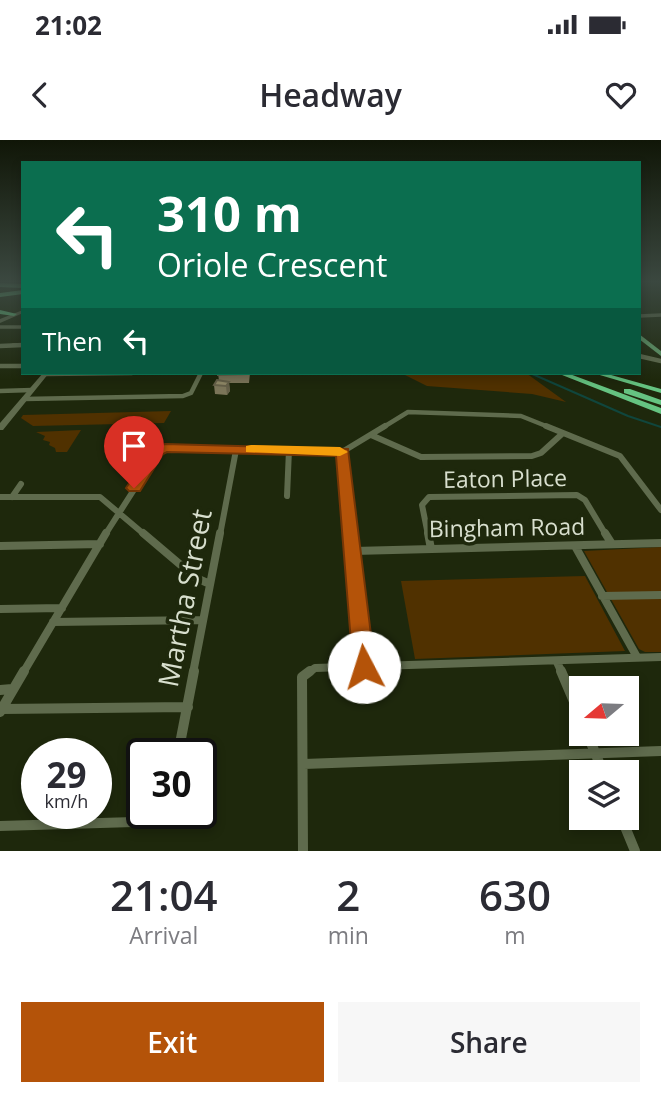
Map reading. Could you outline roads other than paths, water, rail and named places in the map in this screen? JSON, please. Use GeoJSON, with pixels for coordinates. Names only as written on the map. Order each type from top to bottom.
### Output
{"type":"FeatureCollection","features":[{"type":"Feature","properties":{"kind":"highway"},"geometry":{"type":"LineString","coordinates":[[604,375],[661,391]]}},
{"type":"Feature","properties":{"kind":"highway"},"geometry":{"type":"LineString","coordinates":[[580,377],[661,403]]}},
{"type":"Feature","properties":{"kind":"highway"},"geometry":{"type":"LineString","coordinates":[[580,377],[661,411]]}},
{"type":"Feature","properties":{"kind":"highway"},"geometry":{"type":"LineString","coordinates":[[580,377],[661,419]]}},
{"type":"Feature","properties":{"kind":"main road"},"geometry":{"type":"LineString","coordinates":[[641,336],[660,357]]}},
{"type":"Feature","properties":{"kind":"street"},"geometry":{"type":"LineString","coordinates":[[641,316],[661,315]]}},
{"type":"Feature","properties":{"kind":"street"},"geometry":{"type":"LineString","coordinates":[[0,327],[21,327]]}},
{"type":"Feature","properties":{"kind":"street"},"geometry":{"type":"LineString","coordinates":[[0,346],[21,345]]}},
{"type":"Feature","properties":{"kind":"street"},"geometry":{"type":"LineString","coordinates":[[641,356],[660,357]]}},
{"type":"Feature","properties":{"kind":"street"},"geometry":{"type":"LineString","coordinates":[[0,366],[21,366]]}},
{"type":"Feature","properties":{"kind":"street"},"geometry":{"type":"LineString","coordinates":[[0,428],[4,419],[44,375]]}},
{"type":"Feature","properties":{"kind":"street"},"geometry":{"type":"LineString","coordinates":[[24,399],[187,396],[200,375]]}},
{"type":"Feature","properties":{"kind":"street"},"geometry":{"type":"LineString","coordinates":[[0,391],[32,390]]}},
{"type":"Feature","properties":{"kind":"street"},"geometry":{"type":"LineString","coordinates":[[1,710],[118,513],[160,449],[342,452],[412,412],[521,416],[617,454],[661,510]]}},
{"type":"Feature","properties":{"kind":"street"},"geometry":{"type":"LineString","coordinates":[[371,435],[421,457],[537,455],[563,433]]}},
{"type":"Feature","properties":{"kind":"street","name":"Martha Street"},"geometry":{"type":"LineString","coordinates":[[181,738],[236,450]]}},
{"type":"Feature","properties":{"kind":"street"},"geometry":{"type":"LineString","coordinates":[[287,496],[289,450]]}},
{"type":"Feature","properties":{"kind":"street"},"geometry":{"type":"LineString","coordinates":[[342,452],[364,667]]}},
{"type":"Feature","properties":{"kind":"street"},"geometry":{"type":"LineString","coordinates":[[12,497],[21,484]]}},
{"type":"Feature","properties":{"kind":"street","name":"Eaton Place"},"geometry":{"type":"LineString","coordinates":[[431,549],[422,505],[429,497],[577,495],[585,499],[612,544]]}},
{"type":"Feature","properties":{"kind":"street"},"geometry":{"type":"LineString","coordinates":[[0,497],[96,496],[201,582],[210,584]]}},
{"type":"Feature","properties":{"kind":"street","name":"Bingham Road"},"geometry":{"type":"LineString","coordinates":[[354,551],[661,543]]}},
{"type":"Feature","properties":{"kind":"street"},"geometry":{"type":"LineString","coordinates":[[0,546],[100,544]]}},
{"type":"Feature","properties":{"kind":"street"},"geometry":{"type":"LineString","coordinates":[[575,546],[637,657]]}},
{"type":"Feature","properties":{"kind":"street"},"geometry":{"type":"LineString","coordinates":[[602,596],[661,595]]}},
{"type":"Feature","properties":{"kind":"street"},"geometry":{"type":"LineString","coordinates":[[0,609],[62,608]]}},
{"type":"Feature","properties":{"kind":"street"},"geometry":{"type":"LineString","coordinates":[[53,622],[203,620]]}},
{"type":"Feature","properties":{"kind":"street"},"geometry":{"type":"LineString","coordinates":[[303,851],[302,677],[308,671],[315,668],[661,657]]}},
{"type":"Feature","properties":{"kind":"street"},"geometry":{"type":"LineString","coordinates":[[557,662],[569,690]]}},
{"type":"Feature","properties":{"kind":"street"},"geometry":{"type":"LineString","coordinates":[[0,690],[12,690]]}},
{"type":"Feature","properties":{"kind":"street"},"geometry":{"type":"LineString","coordinates":[[1,710],[188,706]]}},
{"type":"Feature","properties":{"kind":"street"},"geometry":{"type":"LineString","coordinates":[[593,746],[599,760]]}},
{"type":"Feature","properties":{"kind":"street"},"geometry":{"type":"LineString","coordinates":[[304,764],[661,751]]}},
{"type":"Feature","properties":{"kind":"street"},"geometry":{"type":"LineString","coordinates":[[0,827],[126,822]]}},
{"type":"Feature","properties":{"kind":"street"},"geometry":{"type":"LineString","coordinates":[[626,830],[635,851]]}},
{"type":"Feature","properties":{"kind":"waterway"},"geometry":{"type":"LineString","coordinates":[[535,375],[628,416],[661,427]]}}]}
